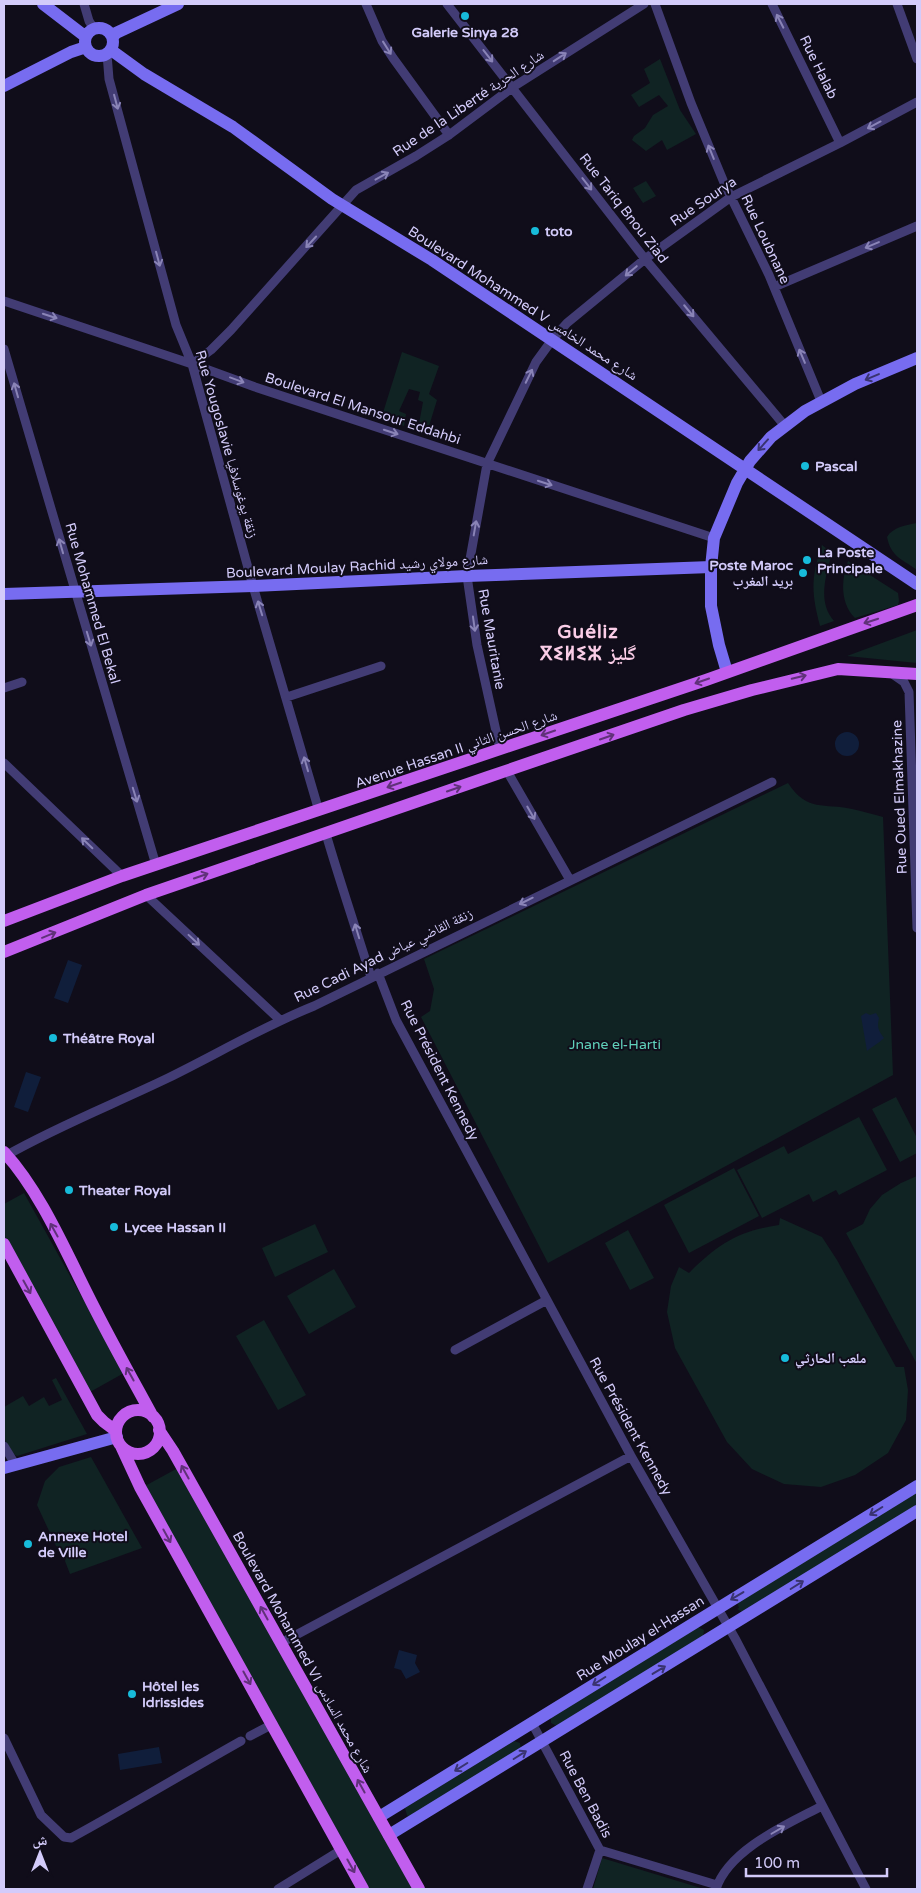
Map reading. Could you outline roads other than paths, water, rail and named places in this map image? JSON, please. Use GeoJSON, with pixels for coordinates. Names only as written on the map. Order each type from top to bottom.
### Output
{"type":"FeatureCollection","features":[{"type":"Feature","properties":{"kind":"main road","name":"Avenue Hassan II شارع الحسن الثاني"},"geometry":{"type":"LineString","coordinates":[[4,921],[122,876],[727,672],[917,605]]}},
{"type":"Feature","properties":{"kind":"main road"},"geometry":{"type":"LineString","coordinates":[[4,952],[146,895],[684,710],[774,684],[838,669],[917,674]]}},
{"type":"Feature","properties":{"kind":"main road"},"geometry":{"type":"LineString","coordinates":[[4,1244],[97,1415],[127,1451],[135,1454],[146,1452],[157,1441],[159,1430],[153,1417],[97,1313],[66,1250],[29,1184],[5,1154]]}},
{"type":"Feature","properties":{"kind":"main road"},"geometry":{"type":"LineString","coordinates":[[153,1417],[141,1411],[128,1412],[121,1419],[118,1438],[140,1487],[363,1889]]}},
{"type":"Feature","properties":{"kind":"main road","name":"Boulevard Mohammed VI شارع محمد السادس"},"geometry":{"type":"LineString","coordinates":[[159,1430],[174,1451],[419,1889]]}},
{"type":"Feature","properties":{"kind":"street"},"geometry":{"type":"LineString","coordinates":[[43,4],[89,37]]}},
{"type":"Feature","properties":{"kind":"street"},"geometry":{"type":"LineString","coordinates":[[84,4],[89,21],[89,37],[94,55],[103,56],[110,47],[116,33],[178,4]]}},
{"type":"Feature","properties":{"kind":"street"},"geometry":{"type":"LineString","coordinates":[[366,4],[382,41],[449,135]]}},
{"type":"Feature","properties":{"kind":"street","name":"Rue Tariq Bnou Ziad"},"geometry":{"type":"LineString","coordinates":[[447,4],[645,259],[785,426]]}},
{"type":"Feature","properties":{"kind":"street","name":"Rue de la Liberté شارع الحرية"},"geometry":{"type":"LineString","coordinates":[[192,364],[211,350],[231,330],[258,298],[344,206],[356,190],[449,135],[513,87],[644,4]]}},
{"type":"Feature","properties":{"kind":"street","name":"Rue Loubnane"},"geometry":{"type":"LineString","coordinates":[[655,4],[691,103],[731,197],[774,287],[821,401]]}},
{"type":"Feature","properties":{"kind":"street","name":"Rue Halab"},"geometry":{"type":"LineString","coordinates":[[772,4],[840,143]]}},
{"type":"Feature","properties":{"kind":"street"},"geometry":{"type":"LineString","coordinates":[[898,4],[917,59]]}},
{"type":"Feature","properties":{"kind":"street"},"geometry":{"type":"LineString","coordinates":[[4,86],[71,52],[89,37],[105,29],[110,47]]}},
{"type":"Feature","properties":{"kind":"street","name":"Boulevard Mohammed V شارع محمد الخامس"},"geometry":{"type":"LineString","coordinates":[[110,47],[144,74],[233,128],[332,199],[432,260],[917,584]]}},
{"type":"Feature","properties":{"kind":"street","name":"Rue Yougoslavie زنقة يوغوسلافيا"},"geometry":{"type":"LineString","coordinates":[[110,47],[110,79],[176,325],[192,364],[319,811]]}},
{"type":"Feature","properties":{"kind":"street","name":"Rue Sourya"},"geometry":{"type":"LineString","coordinates":[[552,340],[567,323],[645,259],[731,197],[917,102]]}},
{"type":"Feature","properties":{"kind":"street"},"geometry":{"type":"LineString","coordinates":[[774,287],[917,226]]}},
{"type":"Feature","properties":{"kind":"street","name":"Boulevard El Mansour Eddahbi"},"geometry":{"type":"LineString","coordinates":[[4,301],[255,387],[714,538]]}},
{"type":"Feature","properties":{"kind":"street","name":"Rue Mauritanie"},"geometry":{"type":"LineString","coordinates":[[500,749],[477,644],[467,576],[487,464],[536,362],[552,340]]}},
{"type":"Feature","properties":{"kind":"street","name":"Rue Mohammed El Bekal"},"geometry":{"type":"LineString","coordinates":[[4,349],[156,865]]}},
{"type":"Feature","properties":{"kind":"street"},"geometry":{"type":"LineString","coordinates":[[727,672],[711,606],[711,567],[714,538],[736,483],[759,450],[785,426],[821,401],[855,384],[917,358]]}},
{"type":"Feature","properties":{"kind":"street","name":"Boulevard Moulay Rachid شارع مولاي رشيد"},"geometry":{"type":"LineString","coordinates":[[4,594],[254,586],[711,567]]}},
{"type":"Feature","properties":{"kind":"street"},"geometry":{"type":"LineString","coordinates":[[287,697],[381,666]]}},
{"type":"Feature","properties":{"kind":"street","name":"Rue Oued Elmakhazine"},"geometry":{"type":"LineString","coordinates":[[891,672],[904,682],[909,692],[915,802],[917,928]]}},
{"type":"Feature","properties":{"kind":"street"},"geometry":{"type":"LineString","coordinates":[[4,688],[22,682]]}},
{"type":"Feature","properties":{"kind":"street"},"geometry":{"type":"LineString","coordinates":[[4,763],[122,876]]}},
{"type":"Feature","properties":{"kind":"street"},"geometry":{"type":"LineString","coordinates":[[507,771],[570,880]]}},
{"type":"Feature","properties":{"kind":"street","name":"Rue Cadi Ayad زنقة القاضي عياض"},"geometry":{"type":"LineString","coordinates":[[5,1154],[168,1078],[280,1020],[314,1006],[772,782]]}},
{"type":"Feature","properties":{"kind":"street"},"geometry":{"type":"LineString","coordinates":[[326,834],[374,975]]}},
{"type":"Feature","properties":{"kind":"street"},"geometry":{"type":"LineString","coordinates":[[146,895],[280,1020]]}},
{"type":"Feature","properties":{"kind":"street","name":"Rue Président Kennedy"},"geometry":{"type":"LineString","coordinates":[[374,975],[396,1020],[631,1456],[728,1627],[866,1889]]}},
{"type":"Feature","properties":{"kind":"street"},"geometry":{"type":"LineString","coordinates":[[455,1350],[547,1300]]}},
{"type":"Feature","properties":{"kind":"street"},"geometry":{"type":"LineString","coordinates":[[4,1446],[10,1466],[118,1438]]}},
{"type":"Feature","properties":{"kind":"street"},"geometry":{"type":"LineString","coordinates":[[281,1644],[631,1456]]}},
{"type":"Feature","properties":{"kind":"street","name":"Rue Moulay el-Hassan"},"geometry":{"type":"LineString","coordinates":[[379,1817],[917,1486]]}},
{"type":"Feature","properties":{"kind":"street"},"geometry":{"type":"LineString","coordinates":[[389,1835],[917,1511]]}},
{"type":"Feature","properties":{"kind":"street","name":"Rue Ben Badis"},"geometry":{"type":"LineString","coordinates":[[532,1722],[600,1850],[717,1887]]}},
{"type":"Feature","properties":{"kind":"street"},"geometry":{"type":"LineString","coordinates":[[250,1736],[273,1724]]}},
{"type":"Feature","properties":{"kind":"street"},"geometry":{"type":"LineString","coordinates":[[4,1738],[41,1815],[64,1837],[71,1838],[134,1804],[175,1778],[241,1741]]}},
{"type":"Feature","properties":{"kind":"street"},"geometry":{"type":"LineString","coordinates":[[717,1887],[729,1866],[750,1848],[822,1806]]}},
{"type":"Feature","properties":{"kind":"street"},"geometry":{"type":"LineString","coordinates":[[278,1889],[341,1850]]}},
{"type":"Feature","properties":{"kind":"street"},"geometry":{"type":"LineString","coordinates":[[588,1889],[600,1850]]}},
{"type":"Feature","properties":{"kind":"water"},"geometry":{"type":"Polygon","coordinates":[[[847,732],[855,736],[859,744],[855,752],[847,756],[839,752],[835,744],[839,736],[847,732]]]}},
{"type":"Feature","properties":{"kind":"water"},"geometry":{"type":"Polygon","coordinates":[[[68,960],[82,965],[68,1003],[54,998],[68,960]]]}},
{"type":"Feature","properties":{"kind":"water"},"geometry":{"type":"Polygon","coordinates":[[[866,1013],[870,1015],[876,1013],[879,1018],[878,1028],[884,1038],[867,1051],[861,1016],[866,1013]]]}},
{"type":"Feature","properties":{"kind":"water"},"geometry":{"type":"Polygon","coordinates":[[[26,1072],[41,1077],[28,1112],[14,1107],[26,1072]]]}},
{"type":"Feature","properties":{"kind":"water"},"geometry":{"type":"Polygon","coordinates":[[[399,1650],[417,1655],[415,1663],[420,1672],[406,1679],[401,1670],[394,1668],[399,1650]]]}},
{"type":"Feature","properties":{"kind":"water"},"geometry":{"type":"Polygon","coordinates":[[[159,1747],[162,1763],[120,1770],[118,1754],[159,1747]]]}},
{"type":"Feature","properties":{"kind":"place","name":"Galerie Sinya 28"},"geometry":{"type":"Point","coordinates":[465,16]}},
{"type":"Feature","properties":{"kind":"place","name":"toto"},"geometry":{"type":"Point","coordinates":[535,231]}},
{"type":"Feature","properties":{"kind":"place","name":"Pascal"},"geometry":{"type":"Point","coordinates":[805,466]}},
{"type":"Feature","properties":{"kind":"place","name":"La Poste Principale"},"geometry":{"type":"Point","coordinates":[807,560]}},
{"type":"Feature","properties":{"kind":"place","name":"Poste Maroc بريد المغرب"},"geometry":{"type":"Point","coordinates":[803,573]}},
{"type":"Feature","properties":{"kind":"place","name":"Théâtre Royal"},"geometry":{"type":"Point","coordinates":[53,1038]}},
{"type":"Feature","properties":{"kind":"place","name":"Theater Royal"},"geometry":{"type":"Point","coordinates":[69,1190]}},
{"type":"Feature","properties":{"kind":"place","name":"Lycee Hassan II"},"geometry":{"type":"Point","coordinates":[114,1227]}},
{"type":"Feature","properties":{"kind":"place","name":"ملعب الحارثي"},"geometry":{"type":"Point","coordinates":[785,1358]}},
{"type":"Feature","properties":{"kind":"place","name":"Annexe Hotel de Ville"},"geometry":{"type":"Point","coordinates":[28,1544]}},
{"type":"Feature","properties":{"kind":"place","name":"Hôtel les Idrissides"},"geometry":{"type":"Point","coordinates":[132,1694]}},
{"type":"Feature","properties":{"kind":"district","name":"Guéliz ⴳⵉⵍⵉⵣ گليز"},"geometry":{"type":"Point","coordinates":[588,642]}},
{"type":"Feature","properties":{"kind":"park label","name":"Jnane el-Harti"},"geometry":{"type":"Point","coordinates":[615,1044]}}]}
